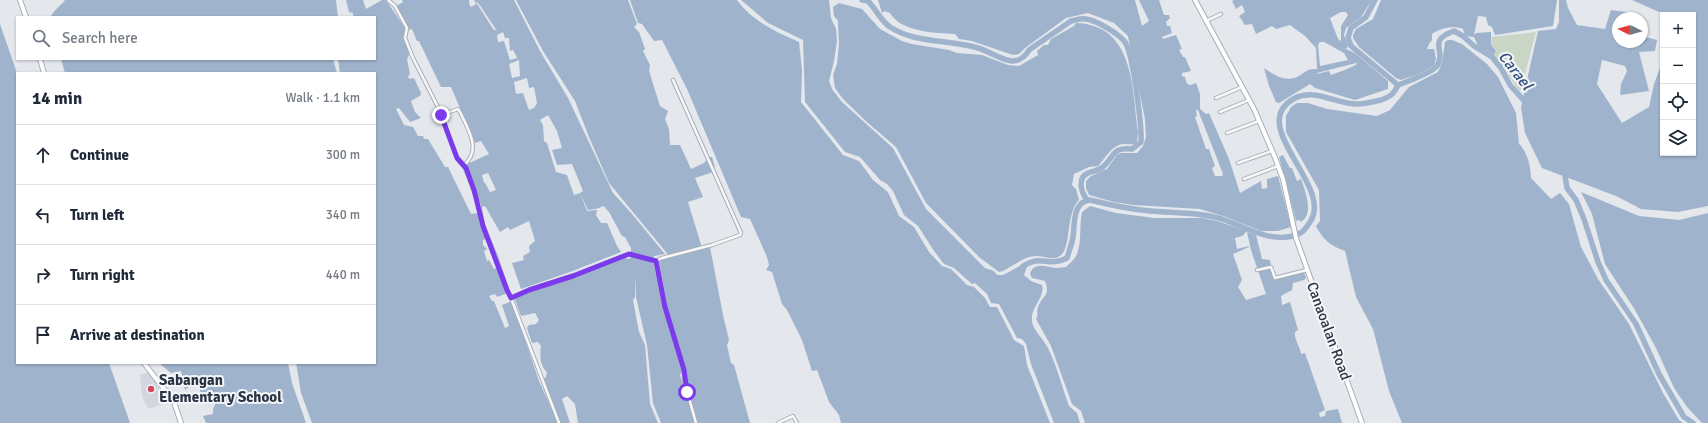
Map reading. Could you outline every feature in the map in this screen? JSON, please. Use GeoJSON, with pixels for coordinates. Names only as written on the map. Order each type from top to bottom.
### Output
{"type":"FeatureCollection","features":[{"type":"Feature","properties":{"kind":"street"},"geometry":{"type":"LineString","coordinates":[[20,0],[26,16]]}},
{"type":"Feature","properties":{"kind":"street"},"geometry":{"type":"LineString","coordinates":[[388,0],[395,6],[407,28],[405,37],[408,45],[441,115],[457,158],[464,165],[479,204],[483,226],[559,423]]}},
{"type":"Feature","properties":{"kind":"street","name":"Canaoalan Road"},"geometry":{"type":"LineString","coordinates":[[1195,0],[1249,100],[1278,166],[1296,238],[1362,423]]}},
{"type":"Feature","properties":{"kind":"street"},"geometry":{"type":"LineString","coordinates":[[1206,21],[1221,14]]}},
{"type":"Feature","properties":{"kind":"street"},"geometry":{"type":"LineString","coordinates":[[40,60],[44,72]]}},
{"type":"Feature","properties":{"kind":"street"},"geometry":{"type":"LineString","coordinates":[[511,298],[630,254],[655,261],[712,245],[740,235],[741,233],[673,80]]}},
{"type":"Feature","properties":{"kind":"street"},"geometry":{"type":"LineString","coordinates":[[1216,98],[1242,87]]}},
{"type":"Feature","properties":{"kind":"street"},"geometry":{"type":"LineString","coordinates":[[1220,112],[1249,100]]}},
{"type":"Feature","properties":{"kind":"street"},"geometry":{"type":"LineString","coordinates":[[441,115],[458,110],[460,112],[472,139],[474,149],[469,161],[464,165]]}},
{"type":"Feature","properties":{"kind":"street"},"geometry":{"type":"LineString","coordinates":[[1227,133],[1259,121]]}},
{"type":"Feature","properties":{"kind":"street"},"geometry":{"type":"LineString","coordinates":[[1238,163],[1272,151]]}},
{"type":"Feature","properties":{"kind":"street"},"geometry":{"type":"LineString","coordinates":[[1244,179],[1278,166]]}},
{"type":"Feature","properties":{"kind":"street"},"geometry":{"type":"LineString","coordinates":[[655,261],[665,307],[684,370],[684,380],[696,423]]}},
{"type":"Feature","properties":{"kind":"street"},"geometry":{"type":"LineString","coordinates":[[1257,270],[1271,267],[1275,278],[1307,270]]}},
{"type":"Feature","properties":{"kind":"street"},"geometry":{"type":"LineString","coordinates":[[145,364],[174,402],[181,423]]}},
{"type":"Feature","properties":{"kind":"street"},"geometry":{"type":"LineString","coordinates":[[778,423],[793,416],[797,423]]}},
{"type":"Feature","properties":{"kind":"shaded area","name":"Sabangan Elementary School"},"geometry":{"type":"Polygon","coordinates":[[[151,371],[166,403],[148,409],[142,396],[140,375],[151,371]]]}},
{"type":"Feature","properties":{"kind":"green space"},"geometry":{"type":"Polygon","coordinates":[[[1536,32],[1520,92],[1494,55],[1497,51],[1491,43],[1492,37],[1536,32]]]}},
{"type":"Feature","properties":{"kind":"water"},"geometry":{"type":"Polygon","coordinates":[[[65,0],[336,0],[338,16],[51,16],[53,12],[65,0]]]}},
{"type":"Feature","properties":{"kind":"water"},"geometry":{"type":"Polygon","coordinates":[[[346,0],[363,0],[366,9],[382,0],[386,0],[405,28],[404,34],[410,53],[407,59],[410,74],[408,76],[409,79],[414,78],[421,93],[421,95],[411,101],[415,112],[421,118],[410,122],[399,108],[396,109],[404,125],[413,127],[418,136],[423,136],[424,139],[428,139],[445,167],[448,167],[471,214],[478,213],[488,238],[483,240],[483,245],[487,249],[484,251],[487,261],[489,260],[494,269],[498,267],[508,293],[497,297],[495,294],[489,296],[492,301],[494,301],[505,328],[509,326],[502,305],[512,301],[539,381],[558,423],[312,423],[301,393],[296,364],[376,364],[376,72],[340,72],[338,60],[376,60],[376,16],[353,16],[353,13],[349,12],[346,0]]]}},
{"type":"Feature","properties":{"kind":"water"},"geometry":{"type":"Polygon","coordinates":[[[402,0],[469,0],[470,7],[475,5],[475,3],[478,5],[493,29],[497,31],[479,4],[474,0],[514,0],[540,51],[568,98],[613,193],[665,254],[654,256],[653,261],[682,372],[680,375],[695,423],[661,423],[653,403],[647,345],[636,297],[636,275],[635,297],[633,300],[639,332],[645,345],[650,404],[658,423],[578,423],[575,404],[567,396],[562,399],[570,423],[560,423],[543,379],[546,377],[547,372],[541,363],[541,346],[538,342],[532,343],[527,328],[529,325],[536,324],[539,320],[535,313],[521,316],[514,297],[623,255],[627,259],[631,258],[631,248],[604,206],[588,210],[580,193],[587,211],[597,210],[596,215],[601,223],[607,223],[621,252],[521,289],[512,263],[524,260],[523,256],[530,252],[529,246],[535,241],[529,221],[510,230],[508,227],[500,232],[485,206],[482,207],[465,165],[489,154],[481,141],[475,143],[451,87],[441,87],[419,41],[417,41],[412,29],[409,30],[396,6],[403,2],[402,0]],[[503,32],[497,35],[498,42],[504,41],[510,60],[518,59],[513,50],[510,51],[509,38],[505,38],[503,32]],[[519,60],[509,64],[512,78],[520,76],[519,60]],[[527,78],[514,82],[516,94],[523,93],[529,110],[534,108],[537,103],[534,87],[529,88],[527,78]],[[548,115],[540,120],[543,125],[544,141],[547,143],[556,172],[567,175],[574,195],[583,191],[572,164],[557,165],[552,150],[562,148],[557,131],[548,115]],[[488,173],[482,175],[484,183],[490,192],[496,190],[488,173]]]}},
{"type":"Feature","properties":{"kind":"water"},"geometry":{"type":"Polygon","coordinates":[[[516,0],[628,0],[637,24],[634,27],[639,32],[645,49],[643,51],[650,65],[649,71],[660,106],[668,111],[665,119],[669,129],[670,145],[680,145],[691,169],[704,163],[709,157],[712,157],[715,167],[711,168],[713,172],[695,178],[703,197],[688,202],[702,248],[710,247],[729,340],[727,345],[731,363],[734,365],[750,423],[698,423],[684,378],[686,371],[669,315],[659,262],[662,259],[670,257],[609,183],[575,101],[543,51],[516,0]]]}},
{"type":"Feature","properties":{"kind":"water"},"geometry":{"type":"Polygon","coordinates":[[[630,0],[737,0],[757,20],[773,30],[799,42],[802,70],[801,102],[843,155],[859,161],[873,180],[888,192],[899,216],[914,227],[929,252],[942,266],[951,269],[967,285],[974,287],[985,298],[990,307],[997,307],[1014,340],[1024,346],[1027,365],[1050,423],[841,423],[839,415],[829,402],[817,370],[812,371],[802,340],[787,310],[782,304],[772,272],[766,270],[769,265],[767,257],[750,219],[741,217],[687,89],[662,40],[654,41],[642,24],[638,23],[630,0]]]}},
{"type":"Feature","properties":{"kind":"water"},"geometry":{"type":"Polygon","coordinates":[[[741,0],[829,0],[831,18],[836,29],[837,41],[829,81],[832,89],[842,102],[893,148],[926,209],[985,268],[994,271],[997,275],[1003,275],[1029,261],[1024,275],[1031,281],[1042,285],[1043,290],[1032,314],[1033,325],[1048,348],[1057,369],[1069,406],[1077,413],[1080,423],[1054,423],[1031,364],[1026,344],[1022,339],[1017,338],[999,304],[991,303],[987,294],[975,283],[972,284],[954,268],[944,264],[918,226],[904,215],[893,191],[887,184],[880,180],[860,157],[845,152],[805,102],[803,40],[768,23],[741,0]]]}},
{"type":"Feature","properties":{"kind":"water"},"geometry":{"type":"Polygon","coordinates":[[[878,0],[1135,0],[1142,26],[1149,21],[1139,0],[1159,0],[1164,15],[1169,15],[1170,18],[1166,22],[1167,26],[1170,26],[1172,33],[1162,37],[1163,39],[1176,35],[1182,49],[1179,50],[1183,57],[1185,57],[1191,71],[1182,73],[1182,76],[1185,77],[1187,84],[1191,85],[1196,83],[1200,94],[1200,109],[1206,114],[1209,113],[1229,159],[1240,193],[1261,181],[1262,189],[1267,188],[1267,179],[1278,176],[1291,227],[1278,231],[1261,231],[1226,217],[1200,209],[1133,205],[1114,202],[1089,195],[1086,188],[1086,181],[1091,176],[1107,169],[1117,155],[1121,153],[1137,153],[1143,146],[1146,137],[1145,119],[1128,36],[1114,23],[1088,13],[1066,18],[1019,54],[1013,55],[972,41],[959,39],[955,34],[929,32],[910,28],[895,19],[890,13],[884,11],[882,13],[878,0]],[[1196,110],[1197,116],[1195,117],[1206,149],[1209,149],[1215,166],[1212,168],[1215,176],[1222,176],[1223,174],[1198,110],[1196,110]]]}},
{"type":"Feature","properties":{"kind":"water"},"geometry":{"type":"Polygon","coordinates":[[[1372,0],[1361,17],[1346,28],[1344,35],[1348,46],[1346,49],[1355,53],[1388,81],[1388,89],[1355,100],[1315,88],[1310,84],[1279,103],[1276,102],[1269,86],[1264,68],[1274,75],[1282,78],[1290,79],[1297,77],[1307,71],[1317,69],[1316,48],[1305,36],[1290,25],[1276,29],[1272,26],[1256,34],[1252,24],[1245,25],[1239,16],[1245,12],[1242,5],[1236,9],[1232,1],[1372,0]],[[1341,12],[1330,18],[1338,39],[1341,41],[1341,26],[1348,15],[1346,12],[1341,12]],[[1320,42],[1318,45],[1320,66],[1348,60],[1344,53],[1324,42],[1320,42]],[[1356,63],[1317,73],[1329,71],[1331,75],[1357,64],[1356,63]]]}},
{"type":"Feature","properties":{"kind":"water"},"geometry":{"type":"Polygon","coordinates":[[[1381,0],[1557,0],[1553,26],[1495,35],[1492,27],[1488,25],[1486,17],[1478,16],[1474,35],[1476,33],[1491,32],[1491,44],[1496,51],[1494,55],[1478,46],[1474,37],[1465,36],[1463,29],[1451,27],[1435,32],[1432,34],[1432,40],[1427,49],[1434,49],[1436,59],[1434,66],[1419,74],[1401,80],[1396,78],[1359,47],[1353,38],[1356,29],[1373,19],[1381,0]]]}},
{"type":"Feature","properties":{"kind":"water"},"geometry":{"type":"Polygon","coordinates":[[[1559,0],[1566,0],[1568,8],[1577,25],[1605,29],[1611,10],[1626,12],[1612,12],[1612,48],[1648,48],[1648,38],[1657,40],[1655,51],[1639,52],[1649,91],[1620,95],[1621,84],[1627,71],[1625,66],[1602,60],[1597,84],[1622,123],[1649,107],[1654,84],[1660,68],[1660,156],[1696,156],[1696,12],[1660,12],[1632,0],[1708,0],[1708,206],[1678,212],[1641,209],[1616,196],[1542,168],[1525,133],[1521,107],[1538,31],[1556,29],[1559,22],[1559,0]]]}},
{"type":"Feature","properties":{"kind":"water"},"geometry":{"type":"Polygon","coordinates":[[[839,3],[862,9],[880,29],[902,41],[949,50],[957,53],[982,55],[1008,65],[1019,66],[1038,55],[1037,51],[1044,45],[1048,45],[1051,39],[1074,26],[1076,23],[1095,26],[1110,35],[1120,47],[1127,62],[1134,97],[1138,132],[1137,142],[1133,144],[1122,144],[1116,147],[1110,151],[1098,166],[1089,167],[1074,174],[1072,185],[1076,189],[1079,200],[1072,214],[1064,252],[1060,256],[1051,258],[1032,256],[1023,259],[999,272],[979,257],[926,203],[896,147],[843,99],[835,88],[833,75],[837,64],[839,44],[838,21],[834,16],[833,7],[839,3]]]}},
{"type":"Feature","properties":{"kind":"water"},"geometry":{"type":"Polygon","coordinates":[[[0,24],[17,72],[16,364],[109,364],[130,423],[0,423],[0,24]]]}},
{"type":"Feature","properties":{"kind":"water"},"geometry":{"type":"Polygon","coordinates":[[[1448,40],[1462,44],[1487,64],[1498,77],[1516,113],[1519,144],[1528,160],[1531,178],[1551,199],[1560,193],[1569,204],[1581,247],[1598,279],[1629,324],[1663,393],[1679,420],[1683,423],[1402,423],[1389,391],[1373,329],[1356,297],[1345,251],[1328,242],[1316,226],[1320,221],[1319,190],[1286,132],[1286,116],[1291,107],[1297,103],[1308,103],[1327,109],[1377,116],[1390,110],[1409,87],[1438,72],[1442,63],[1445,42],[1448,40]]]}},
{"type":"Feature","properties":{"kind":"water"},"geometry":{"type":"Polygon","coordinates":[[[61,60],[333,60],[337,72],[65,72],[61,60]]]}},
{"type":"Feature","properties":{"kind":"water"},"geometry":{"type":"Polygon","coordinates":[[[1283,155],[1290,168],[1292,168],[1297,181],[1301,179],[1308,202],[1308,209],[1305,219],[1300,222],[1300,220],[1296,221],[1279,157],[1283,155]]]}},
{"type":"Feature","properties":{"kind":"water"},"geometry":{"type":"Polygon","coordinates":[[[1581,192],[1639,216],[1679,220],[1708,213],[1708,423],[1702,423],[1687,407],[1674,388],[1656,348],[1635,310],[1605,264],[1592,214],[1581,192]]]}},
{"type":"Feature","properties":{"kind":"water"},"geometry":{"type":"Polygon","coordinates":[[[1090,206],[1116,213],[1154,218],[1202,218],[1217,221],[1247,231],[1242,236],[1235,238],[1237,249],[1249,247],[1233,254],[1242,280],[1238,287],[1246,300],[1266,294],[1251,250],[1247,232],[1256,235],[1262,259],[1270,260],[1273,278],[1304,272],[1306,278],[1293,283],[1292,290],[1281,296],[1282,305],[1290,302],[1298,330],[1295,332],[1296,340],[1301,354],[1305,353],[1325,410],[1319,413],[1320,417],[1325,416],[1326,411],[1338,409],[1342,423],[1085,423],[1081,411],[1072,404],[1051,346],[1036,319],[1038,307],[1045,296],[1047,286],[1045,281],[1032,278],[1030,274],[1034,267],[1066,267],[1074,259],[1079,249],[1082,212],[1090,206]]]}},
{"type":"Feature","properties":{"kind":"water"},"geometry":{"type":"Polygon","coordinates":[[[160,364],[288,364],[292,383],[306,423],[206,423],[203,416],[213,414],[215,405],[214,399],[203,402],[198,383],[194,382],[185,390],[181,371],[171,373],[160,364]]]}},
{"type":"Feature","properties":{"kind":"waterway"},"geometry":{"type":"LineString","coordinates":[[862,0],[868,1],[890,27],[900,32],[922,39],[967,45],[1012,61],[1022,58],[1029,50],[1071,21],[1086,19],[1113,31],[1125,42],[1131,60],[1138,107],[1141,142],[1132,149],[1121,149],[1117,151],[1103,167],[1088,173],[1082,178],[1081,185],[1087,200]]}},
{"type":"Feature","properties":{"kind":"waterway"},"geometry":{"type":"LineString","coordinates":[[1375,0],[1366,17],[1351,28],[1348,38],[1351,46],[1398,85]]}},
{"type":"Feature","properties":{"kind":"waterway","name":"Carael"},"geometry":{"type":"LineString","coordinates":[[1398,85],[1419,77],[1434,69],[1439,60],[1439,42],[1441,38],[1454,31],[1492,57],[1501,68],[1510,85],[1527,104]]}},
{"type":"Feature","properties":{"kind":"waterway"},"geometry":{"type":"LineString","coordinates":[[1022,267],[1035,261],[1055,262],[1067,258],[1073,240],[1077,209],[1084,202],[1090,200],[1135,209],[1213,217],[1263,235],[1281,237],[1297,235],[1303,231],[1310,222],[1314,207],[1311,191],[1284,140],[1279,124],[1282,110],[1295,98],[1303,95],[1318,96],[1349,103],[1360,104],[1372,102],[1389,96],[1395,91],[1398,85]]}},
{"type":"Feature","properties":{"kind":"waterway"},"geometry":{"type":"LineString","coordinates":[[1564,170],[1567,188],[1576,200],[1606,280],[1636,324],[1659,374],[1684,417],[1693,423]]}},
{"type":"Feature","properties":{"kind":"place","name":"Sabangan Elementary School"},"geometry":{"type":"Point","coordinates":[151,389]}},
{"type":"Feature","properties":{"kind":"route"},"geometry":{"type":"LineString","coordinates":[[441,115],[457,158],[466,168],[480,208],[480,217],[483,226],[511,298],[529,290],[573,276],[629,254],[656,261],[665,307],[684,370],[684,379],[687,392]]}}]}
